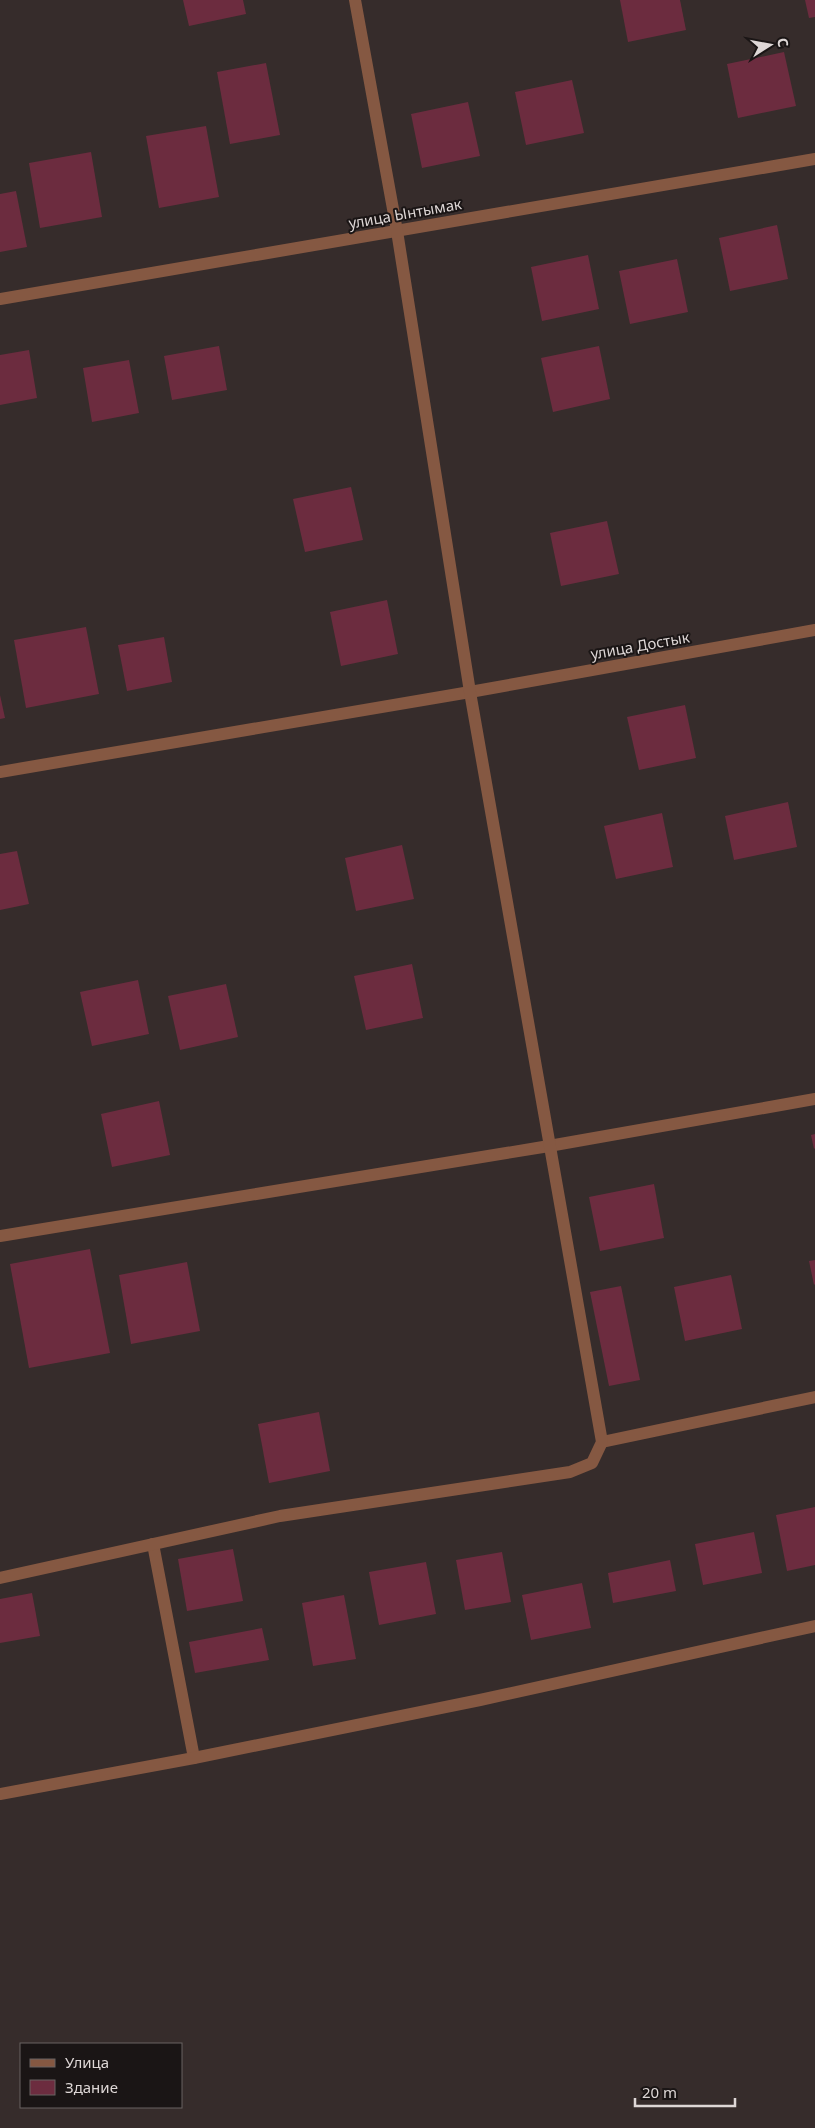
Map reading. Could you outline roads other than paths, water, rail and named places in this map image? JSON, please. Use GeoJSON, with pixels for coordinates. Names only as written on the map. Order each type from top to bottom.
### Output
{"type":"FeatureCollection","features":[{"type":"Feature","properties":{"kind":"street"},"geometry":{"type":"LineString","coordinates":[[0,1578],[280,1516],[570,1472],[592,1463],[602,1442],[470,692],[398,231],[355,0]]}},
{"type":"Feature","properties":{"kind":"street","name":"улица Ынтымак"},"geometry":{"type":"LineString","coordinates":[[0,300],[815,159]]}},
{"type":"Feature","properties":{"kind":"street","name":"улица Достык"},"geometry":{"type":"LineString","coordinates":[[0,772],[470,692],[815,630]]}},
{"type":"Feature","properties":{"kind":"street"},"geometry":{"type":"LineString","coordinates":[[0,1236],[549,1146],[815,1099]]}},
{"type":"Feature","properties":{"kind":"street"},"geometry":{"type":"LineString","coordinates":[[602,1442],[815,1397]]}},
{"type":"Feature","properties":{"kind":"street"},"geometry":{"type":"LineString","coordinates":[[153,1544],[194,1758]]}},
{"type":"Feature","properties":{"kind":"street"},"geometry":{"type":"LineString","coordinates":[[0,1794],[194,1758],[489,1698],[815,1626]]}}]}
